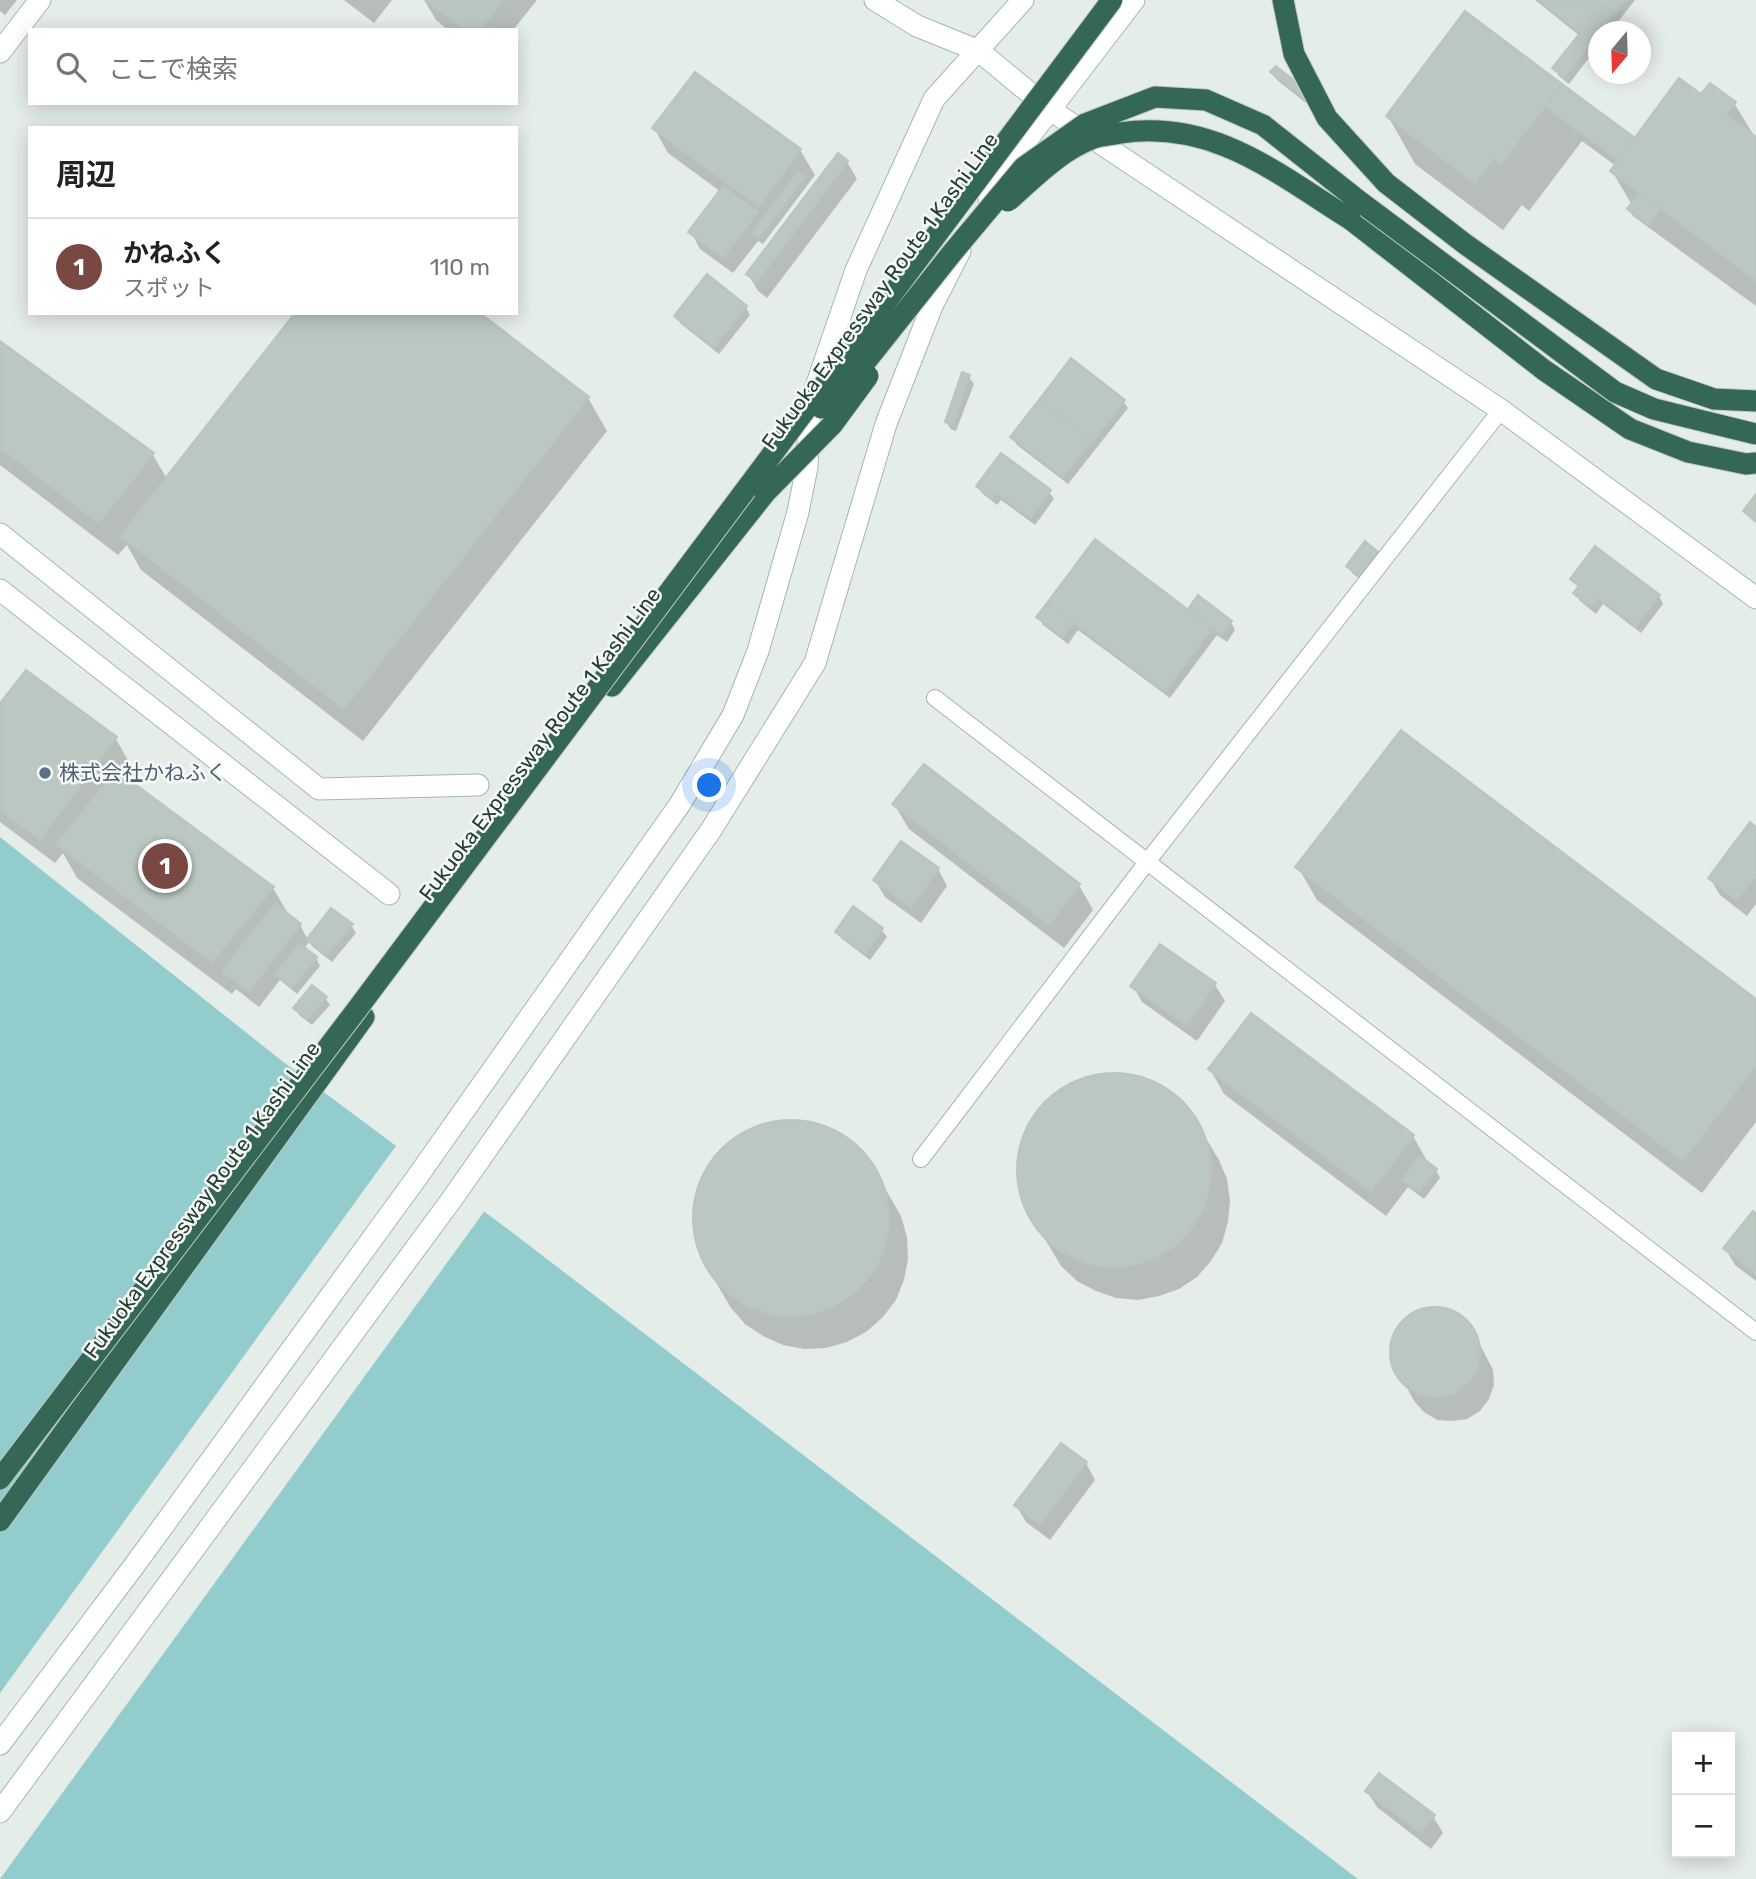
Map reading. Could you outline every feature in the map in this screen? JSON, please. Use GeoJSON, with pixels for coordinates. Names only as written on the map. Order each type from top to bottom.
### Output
{"type":"FeatureCollection","features":[{"type":"Feature","properties":{"kind":"highway","name":"Fukuoka Expressway Route 1 Kashi Line"},"geometry":{"type":"LineString","coordinates":[[0,1479],[355,1012],[1112,0]]}},
{"type":"Feature","properties":{"kind":"highway","name":"Fukuoka Expressway Route 1 Kashi Line"},"geometry":{"type":"LineString","coordinates":[[0,1521],[353,1032],[625,669],[765,493],[960,219],[1123,0]]}},
{"type":"Feature","properties":{"kind":"highway"},"geometry":{"type":"LineString","coordinates":[[1283,0],[1294,54],[1327,118],[1386,183],[1465,244],[1656,379],[1714,399],[1756,401]]}},
{"type":"Feature","properties":{"kind":"highway"},"geometry":{"type":"LineString","coordinates":[[765,465],[863,365],[1024,167],[1085,124],[1155,97],[1206,100],[1264,125],[1359,201],[1615,392],[1654,409],[1756,434]]}},
{"type":"Feature","properties":{"kind":"highway"},"geometry":{"type":"LineString","coordinates":[[765,493],[832,425],[951,265],[1003,206],[1054,160],[1094,137],[1144,130],[1187,133],[1242,151],[1350,219],[1544,370],[1630,429],[1688,452],[1746,464],[1756,463]]}},
{"type":"Feature","properties":{"kind":"street"},"geometry":{"type":"LineString","coordinates":[[0,52],[40,0]]}},
{"type":"Feature","properties":{"kind":"street"},"geometry":{"type":"LineString","coordinates":[[875,0],[917,26],[979,51],[1049,109],[1501,410],[1756,598]]}},
{"type":"Feature","properties":{"kind":"street"},"geometry":{"type":"LineString","coordinates":[[0,1744],[134,1566],[415,1181],[680,804],[733,715],[758,651],[798,512],[807,467],[810,404],[856,270],[934,99],[1023,0]]}},
{"type":"Feature","properties":{"kind":"street"},"geometry":{"type":"LineString","coordinates":[[0,1812],[452,1199],[711,830],[815,663],[886,424],[932,306],[976,221],[1019,150],[1134,0]]}},
{"type":"Feature","properties":{"kind":"street"},"geometry":{"type":"LineString","coordinates":[[0,534],[319,789],[478,785]]}},
{"type":"Feature","properties":{"kind":"street"},"geometry":{"type":"LineString","coordinates":[[0,590],[389,894]]}},
{"type":"Feature","properties":{"kind":"lane"},"geometry":{"type":"LineString","coordinates":[[920,1159],[1147,862],[1501,410]]}},
{"type":"Feature","properties":{"kind":"lane"},"geometry":{"type":"LineString","coordinates":[[935,698],[1756,1332]]}},
{"type":"Feature","properties":{"kind":"water"},"geometry":{"type":"Polygon","coordinates":[[[0,837],[282,1061],[505,1227],[1358,1879],[0,1879],[0,837]]]}},
{"type":"Feature","properties":{"kind":"pier"},"geometry":{"type":"Polygon","coordinates":[[[398,1143],[486,1209],[0,1879],[0,1693],[398,1143]]]}},
{"type":"Feature","properties":{"kind":"building"},"geometry":{"type":"Polygon","coordinates":[[[426,0],[503,0],[482,28],[461,28],[426,0]]]}},
{"type":"Feature","properties":{"kind":"building"},"geometry":{"type":"Polygon","coordinates":[[[1539,0],[1625,0],[1608,21],[1588,21],[1588,47],[1564,77],[1552,68],[1580,33],[1539,0]]]}},
{"type":"Feature","properties":{"kind":"building"},"geometry":{"type":"Polygon","coordinates":[[[1465,11],[1562,84],[1501,164],[1494,158],[1475,183],[1386,116],[1465,11]]]}},
{"type":"Feature","properties":{"kind":"building"},"geometry":{"type":"Polygon","coordinates":[[[1276,66],[1311,94],[1306,100],[1270,72],[1276,66]]]}},
{"type":"Feature","properties":{"kind":"building"},"geometry":{"type":"Polygon","coordinates":[[[695,72],[801,149],[759,207],[652,128],[695,72]]]}},
{"type":"Feature","properties":{"kind":"building"},"geometry":{"type":"Polygon","coordinates":[[[1679,78],[1701,94],[1710,83],[1736,102],[1726,115],[1756,137],[1756,281],[1610,171],[1679,78]]]}},
{"type":"Feature","properties":{"kind":"building"},"geometry":{"type":"Polygon","coordinates":[[[1562,84],[1635,138],[1618,160],[1545,106],[1562,84]]]}},
{"type":"Feature","properties":{"kind":"building"},"geometry":{"type":"Polygon","coordinates":[[[838,153],[848,161],[757,282],[746,274],[838,153]]]}},
{"type":"Feature","properties":{"kind":"building"},"geometry":{"type":"Polygon","coordinates":[[[798,172],[805,177],[759,238],[752,233],[798,172]]]}},
{"type":"Feature","properties":{"kind":"building"},"geometry":{"type":"Polygon","coordinates":[[[723,186],[758,212],[723,258],[688,232],[723,186]]]}},
{"type":"Feature","properties":{"kind":"building"},"geometry":{"type":"Polygon","coordinates":[[[1639,192],[1660,208],[1649,225],[1627,209],[1639,192]]]}},
{"type":"Feature","properties":{"kind":"building"},"geometry":{"type":"Polygon","coordinates":[[[707,274],[747,306],[714,347],[674,316],[707,274]]]}},
{"type":"Feature","properties":{"kind":"building"},"geometry":{"type":"Polygon","coordinates":[[[293,315],[483,315],[589,397],[344,709],[120,536],[293,315]]]}},
{"type":"Feature","properties":{"kind":"building"},"geometry":{"type":"Polygon","coordinates":[[[0,341],[154,453],[99,523],[0,448],[0,341]]]}},
{"type":"Feature","properties":{"kind":"building"},"geometry":{"type":"Polygon","coordinates":[[[1071,358],[1125,400],[1093,441],[1039,400],[1071,358]]]}},
{"type":"Feature","properties":{"kind":"building"},"geometry":{"type":"Polygon","coordinates":[[[962,372],[970,375],[952,425],[945,422],[962,372]]]}},
{"type":"Feature","properties":{"kind":"building"},"geometry":{"type":"Polygon","coordinates":[[[1039,400],[1092,440],[1063,477],[1010,437],[1039,400]]]}},
{"type":"Feature","properties":{"kind":"building"},"geometry":{"type":"Polygon","coordinates":[[[1001,453],[1051,490],[1030,518],[996,493],[992,499],[976,486],[1001,453]]]}},
{"type":"Feature","properties":{"kind":"building"},"geometry":{"type":"Polygon","coordinates":[[[1756,494],[1756,522],[1743,511],[1756,494]]]}},
{"type":"Feature","properties":{"kind":"building"},"geometry":{"type":"Polygon","coordinates":[[[1095,539],[1212,628],[1165,692],[1047,603],[1095,539]]]}},
{"type":"Feature","properties":{"kind":"building"},"geometry":{"type":"Polygon","coordinates":[[[1365,541],[1378,552],[1360,576],[1346,566],[1365,541]]]}},
{"type":"Feature","properties":{"kind":"building"},"geometry":{"type":"Polygon","coordinates":[[[1595,546],[1660,595],[1636,626],[1598,598],[1591,607],[1573,593],[1579,586],[1570,579],[1595,546]]]}},
{"type":"Feature","properties":{"kind":"building"},"geometry":{"type":"Polygon","coordinates":[[[1198,595],[1232,621],[1222,635],[1188,609],[1198,595]]]}},
{"type":"Feature","properties":{"kind":"building"},"geometry":{"type":"Polygon","coordinates":[[[1047,603],[1073,623],[1063,637],[1036,617],[1047,603]]]}},
{"type":"Feature","properties":{"kind":"building","name":"株式会社かねふく"},"geometry":{"type":"Polygon","coordinates":[[[26,670],[117,737],[40,840],[0,810],[0,703],[26,670]]]}},
{"type":"Feature","properties":{"kind":"building"},"geometry":{"type":"Polygon","coordinates":[[[1401,730],[1756,999],[1756,1065],[1683,1161],[1295,867],[1401,730]]]}},
{"type":"Feature","properties":{"kind":"building"},"geometry":{"type":"Polygon","coordinates":[[[924,764],[1080,884],[1049,925],[892,804],[924,764]]]}},
{"type":"Feature","properties":{"kind":"building"},"geometry":{"type":"Polygon","coordinates":[[[116,770],[274,887],[212,962],[56,844],[116,770]]]}},
{"type":"Feature","properties":{"kind":"building"},"geometry":{"type":"Polygon","coordinates":[[[1750,822],[1756,827],[1756,876],[1737,900],[1708,878],[1750,822]]]}},
{"type":"Feature","properties":{"kind":"building"},"geometry":{"type":"Polygon","coordinates":[[[901,841],[939,868],[911,907],[873,880],[901,841]]]}},
{"type":"Feature","properties":{"kind":"building"},"geometry":{"type":"Polygon","coordinates":[[[275,903],[301,924],[249,991],[222,971],[275,903]]]}},
{"type":"Feature","properties":{"kind":"building"},"geometry":{"type":"Polygon","coordinates":[[[853,906],[883,928],[865,954],[835,932],[853,906]]]}},
{"type":"Feature","properties":{"kind":"building"},"geometry":{"type":"Polygon","coordinates":[[[331,908],[353,924],[327,955],[306,940],[331,908]]]}},
{"type":"Feature","properties":{"kind":"building"},"geometry":{"type":"Polygon","coordinates":[[[299,943],[317,957],[292,988],[275,974],[299,943]]]}},
{"type":"Feature","properties":{"kind":"building"},"geometry":{"type":"Polygon","coordinates":[[[1160,944],[1216,983],[1187,1026],[1130,986],[1160,944]]]}},
{"type":"Feature","properties":{"kind":"building"},"geometry":{"type":"Polygon","coordinates":[[[312,985],[327,997],[307,1019],[293,1008],[312,985]]]}},
{"type":"Feature","properties":{"kind":"building"},"geometry":{"type":"Polygon","coordinates":[[[1251,1013],[1414,1135],[1371,1192],[1208,1069],[1251,1013]]]}},
{"type":"Feature","properties":{"kind":"building"},"geometry":{"type":"Polygon","coordinates":[[[1114,1073],[1151,1080],[1183,1101],[1204,1133],[1211,1170],[1204,1207],[1183,1239],[1151,1260],[1114,1267],[1077,1260],[1045,1239],[1024,1207],[1017,1170],[1024,1133],[1045,1101],[1077,1080],[1114,1073]]]}},
{"type":"Feature","properties":{"kind":"building"},"geometry":{"type":"Polygon","coordinates":[[[791,1120],[810,1121],[829,1127],[861,1148],[882,1180],[888,1199],[888,1237],[882,1256],[861,1288],[829,1309],[810,1315],[791,1316],[772,1315],[753,1309],[721,1288],[700,1256],[694,1237],[693,1218],[694,1199],[700,1180],[721,1148],[753,1127],[772,1121],[791,1120]]]}},
{"type":"Feature","properties":{"kind":"building"},"geometry":{"type":"Polygon","coordinates":[[[1420,1156],[1437,1169],[1419,1192],[1402,1180],[1420,1156]]]}},
{"type":"Feature","properties":{"kind":"building"},"geometry":{"type":"Polygon","coordinates":[[[1753,1211],[1756,1214],[1756,1274],[1723,1248],[1753,1211]]]}},
{"type":"Feature","properties":{"kind":"building"},"geometry":{"type":"Polygon","coordinates":[[[1435,1307],[1452,1311],[1467,1320],[1476,1335],[1480,1352],[1476,1369],[1467,1384],[1452,1393],[1435,1397],[1418,1393],[1403,1384],[1394,1369],[1390,1352],[1394,1335],[1403,1320],[1418,1311],[1435,1307]]]}},
{"type":"Feature","properties":{"kind":"building"},"geometry":{"type":"Polygon","coordinates":[[[1061,1443],[1087,1462],[1040,1525],[1014,1505],[1061,1443]]]}},
{"type":"Feature","properties":{"kind":"building"},"geometry":{"type":"Polygon","coordinates":[[[1379,1773],[1435,1815],[1421,1833],[1365,1791],[1379,1773]]]}},
{"type":"Feature","properties":{"kind":"place","name":"株式会社かねふく"},"geometry":{"type":"Point","coordinates":[45,773]}},
{"type":"Feature","properties":{"kind":"place","name":"かねふく"},"geometry":{"type":"Point","coordinates":[165,866]}}]}
